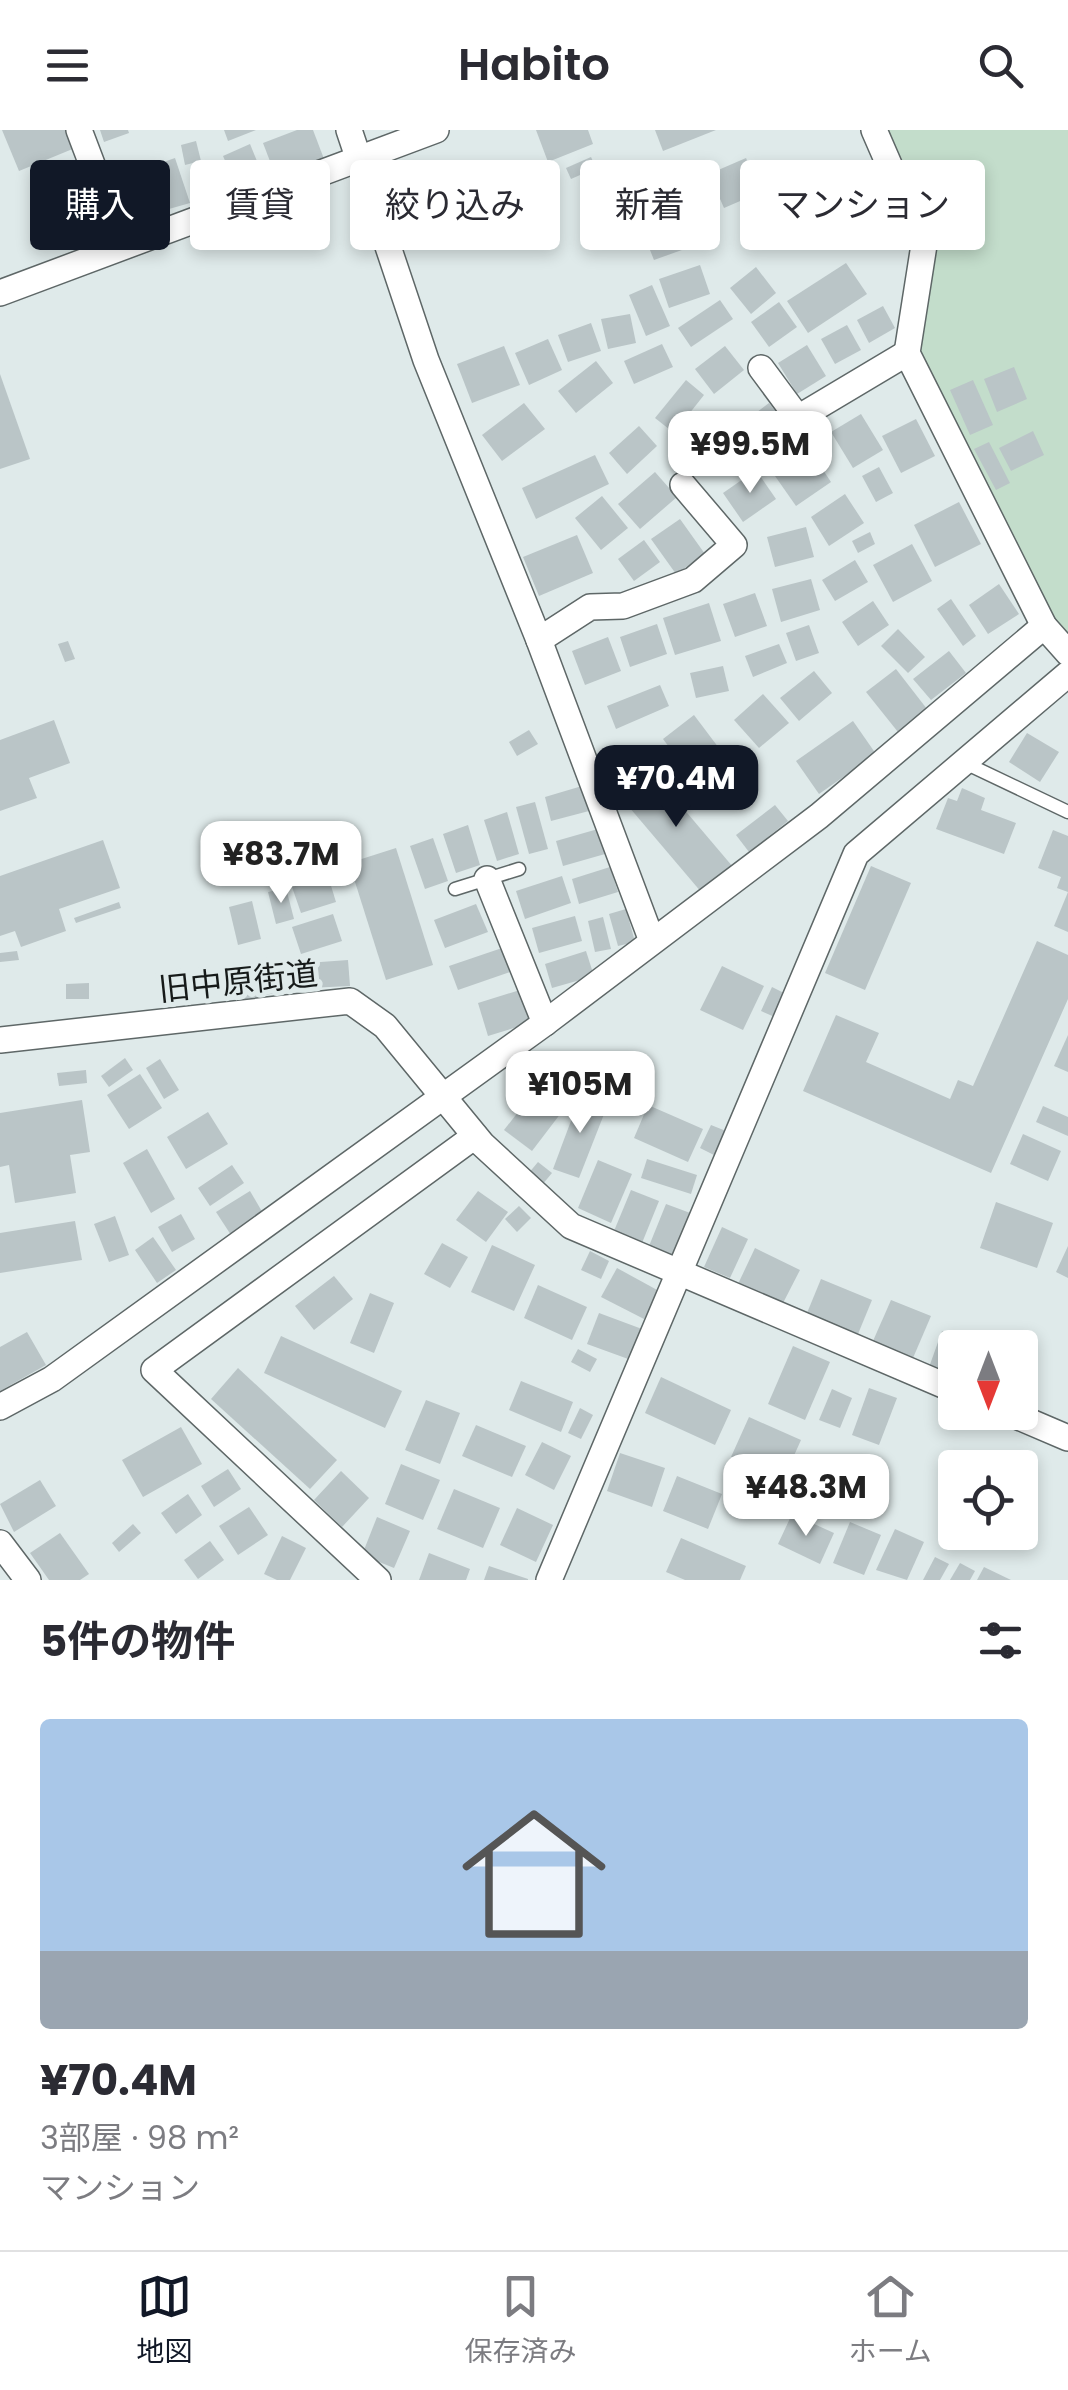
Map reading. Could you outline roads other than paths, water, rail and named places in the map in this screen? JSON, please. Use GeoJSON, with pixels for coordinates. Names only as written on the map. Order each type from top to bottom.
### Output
{"type":"FeatureCollection","features":[{"type":"Feature","properties":{"kind":"street"},"geometry":{"type":"LineString","coordinates":[[79,130],[90,160]]}},
{"type":"Feature","properties":{"kind":"street"},"geometry":{"type":"LineString","coordinates":[[349,130],[426,360],[539,640],[652,941]]}},
{"type":"Feature","properties":{"kind":"street"},"geometry":{"type":"LineString","coordinates":[[170,228],[436,130]]}},
{"type":"Feature","properties":{"kind":"street"},"geometry":{"type":"LineString","coordinates":[[874,130],[924,245],[907,353],[1044,626],[1068,653]]}},
{"type":"Feature","properties":{"kind":"street"},"geometry":{"type":"LineString","coordinates":[[0,293],[113,250]]}},
{"type":"Feature","properties":{"kind":"street"},"geometry":{"type":"LineString","coordinates":[[761,368],[798,418],[907,353]]}},
{"type":"Feature","properties":{"kind":"street"},"geometry":{"type":"LineString","coordinates":[[539,640],[590,607],[623,606],[692,580],[734,545],[683,485]]}},
{"type":"Feature","properties":{"kind":"street"},"geometry":{"type":"LineString","coordinates":[[0,1407],[52,1378],[544,1023],[819,816],[1044,626]]}},
{"type":"Feature","properties":{"kind":"street"},"geometry":{"type":"LineString","coordinates":[[549,1580],[856,854],[1068,674]]}},
{"type":"Feature","properties":{"kind":"street"},"geometry":{"type":"LineString","coordinates":[[487,879],[544,1023]]}},
{"type":"Feature","properties":{"kind":"street","name":"旧中原街道"},"geometry":{"type":"LineString","coordinates":[[0,1040],[350,1001],[385,1026],[475,1136],[571,1226],[938,1383]]}},
{"type":"Feature","properties":{"kind":"street"},"geometry":{"type":"LineString","coordinates":[[378,1580],[154,1370],[475,1136]]}},
{"type":"Feature","properties":{"kind":"street"},"geometry":{"type":"LineString","coordinates":[[1038,1425],[1068,1438]]}},
{"type":"Feature","properties":{"kind":"street"},"geometry":{"type":"LineString","coordinates":[[0,1543],[28,1580]]}},
{"type":"Feature","properties":{"kind":"lane"},"geometry":{"type":"LineString","coordinates":[[963,762],[1068,812]]}},
{"type":"Feature","properties":{"kind":"lane"},"geometry":{"type":"LineString","coordinates":[[455,889],[519,868]]}}]}
